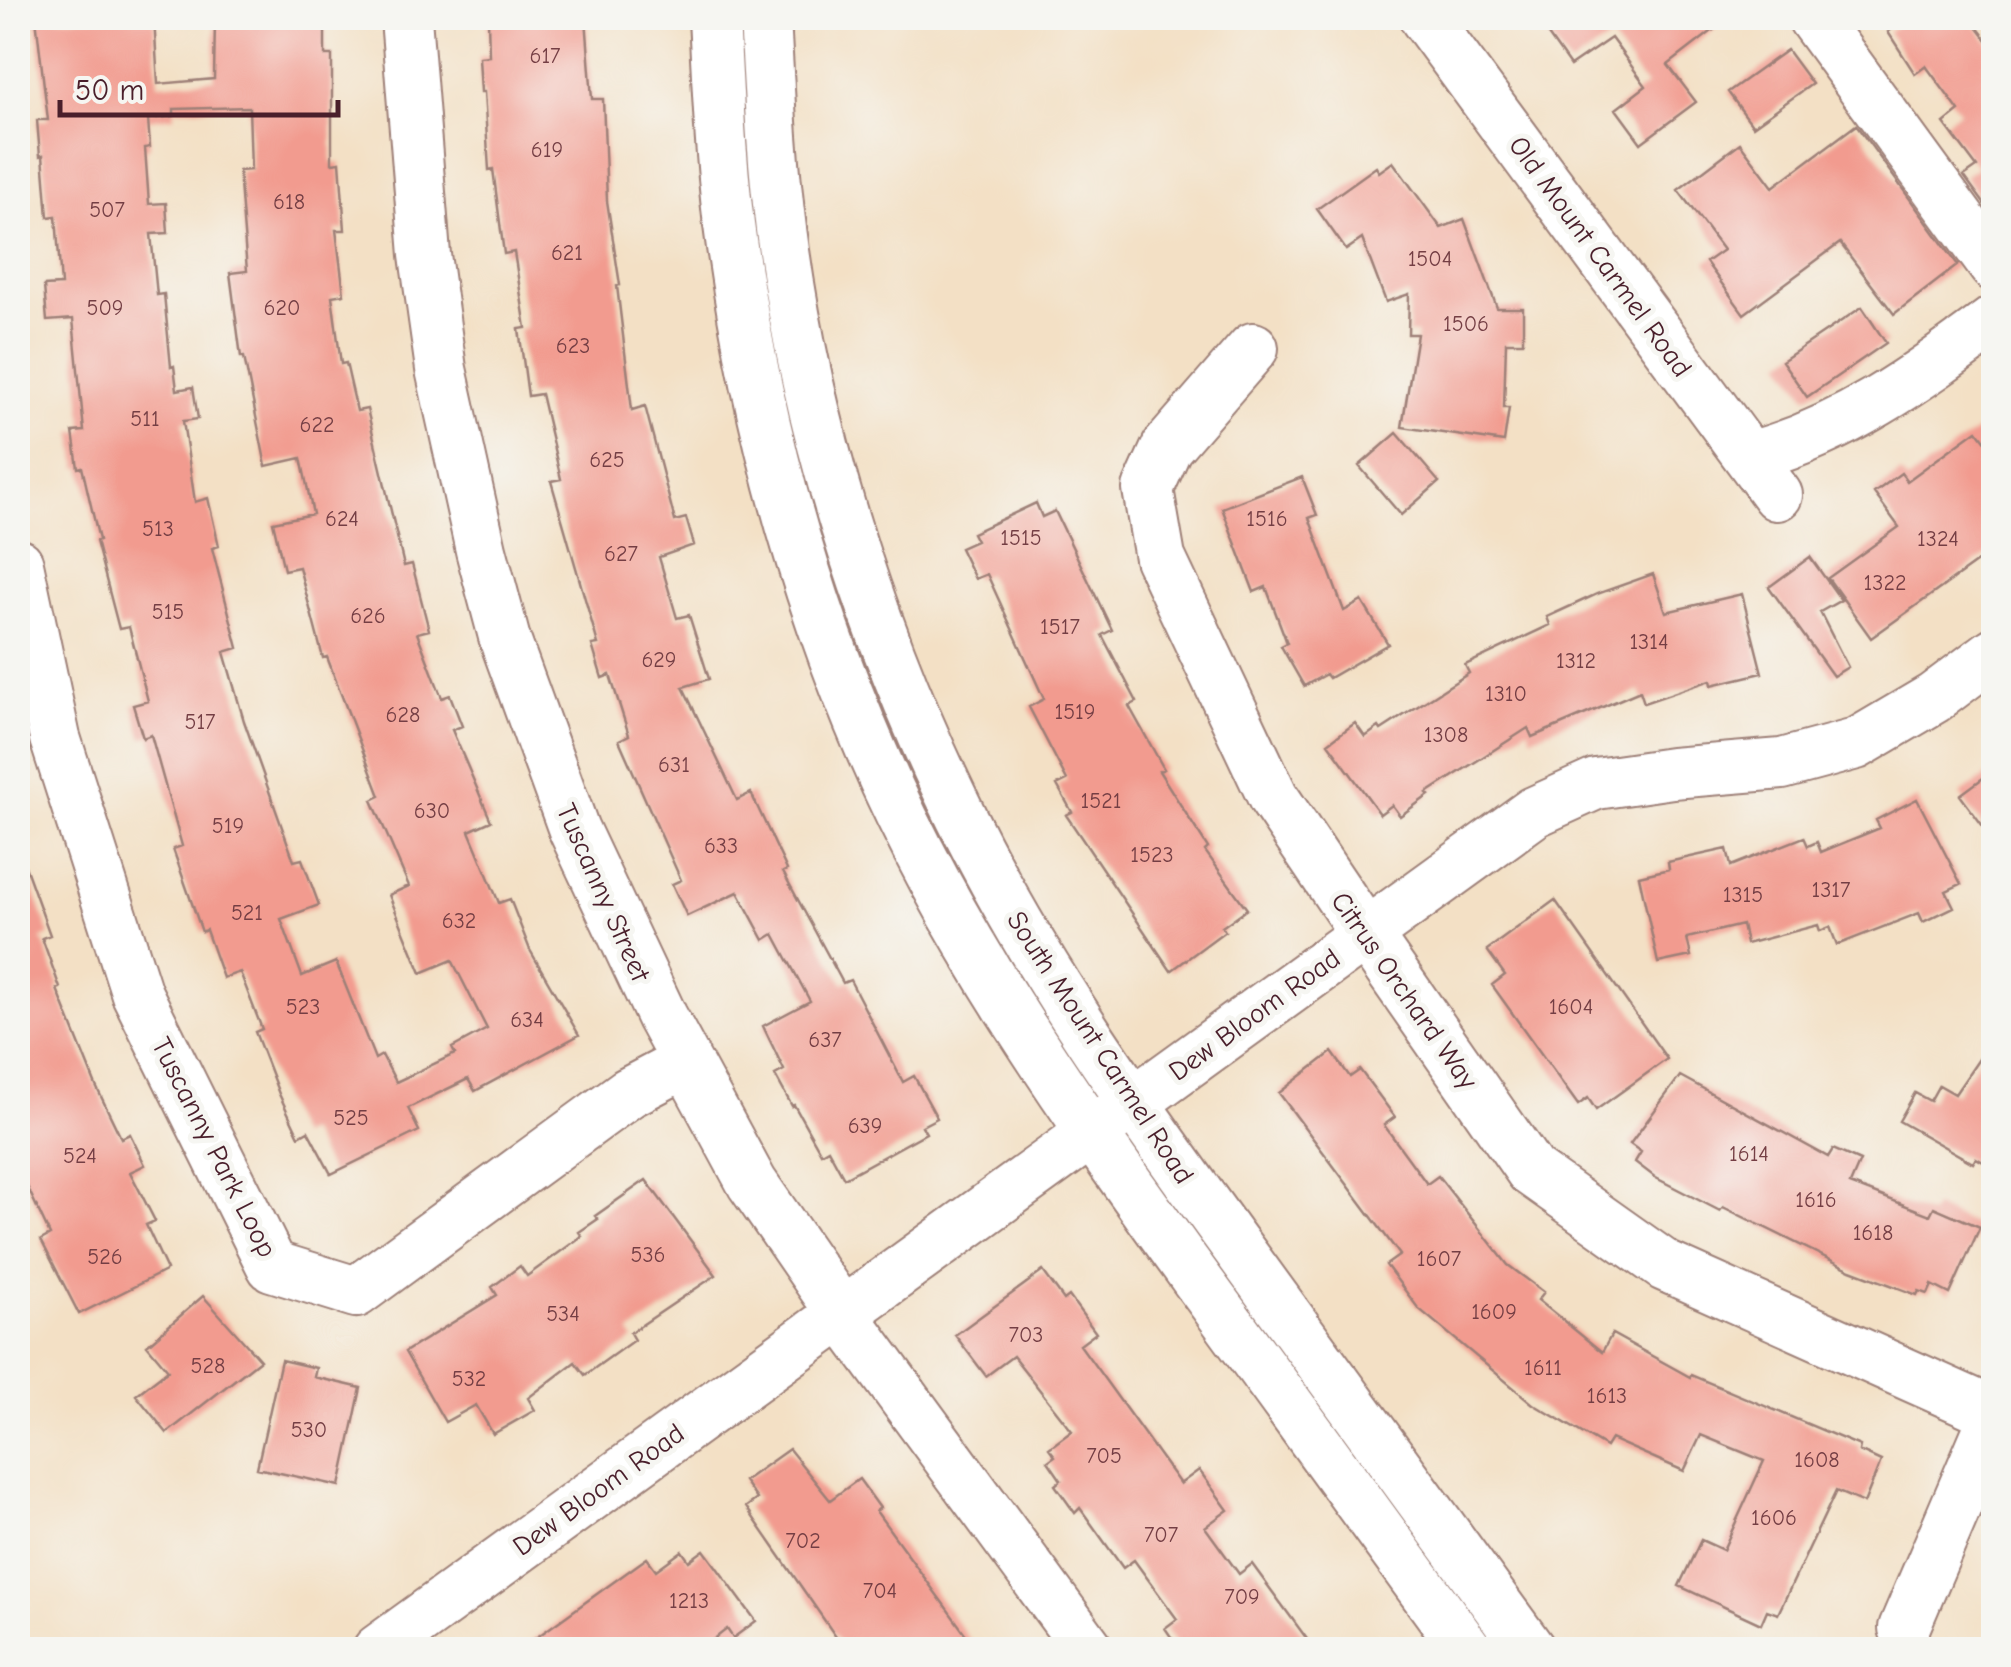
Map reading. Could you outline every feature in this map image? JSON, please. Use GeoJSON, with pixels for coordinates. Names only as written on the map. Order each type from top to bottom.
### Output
{"type":"FeatureCollection","features":[{"type":"Feature","properties":{"kind":"street","name":"Tuscanny Street"},"geometry":{"type":"LineString","coordinates":[[406,18],[433,322],[493,594],[531,717],[574,830],[685,1063],[752,1183],[841,1312],[1089,1650]]}},
{"type":"Feature","properties":{"kind":"street","name":"South Mount Carmel Road"},"geometry":{"type":"LineString","coordinates":[[714,18],[732,245],[753,370],[821,622],[872,754],[939,889],[1018,1024],[1090,1132],[1466,1650]]}},
{"type":"Feature","properties":{"kind":"street","name":"South Mount Carmel Road"},"geometry":{"type":"LineString","coordinates":[[765,18],[773,158],[794,310],[818,421],[871,601],[908,701],[950,796],[1059,994],[1131,1102],[1530,1650]]}},
{"type":"Feature","properties":{"kind":"street","name":"Old Mount Carmel Road"},"geometry":{"type":"LineString","coordinates":[[1425,18],[1763,476],[1794,444],[1885,398],[1994,321]]}},
{"type":"Feature","properties":{"kind":"street"},"geometry":{"type":"LineString","coordinates":[[1813,18],[1994,266]]}},
{"type":"Feature","properties":{"kind":"street","name":"Citrus Orchard Way"},"geometry":{"type":"LineString","coordinates":[[1253,348],[1168,447],[1148,489],[1160,558],[1273,797],[1365,933],[1531,1171],[1666,1266],[1994,1415]]}},
{"type":"Feature","properties":{"kind":"street","name":"Tuscanny Park Loop"},"geometry":{"type":"LineString","coordinates":[[18,564],[55,738],[138,994],[272,1266],[356,1292],[628,1093],[685,1063]]}},
{"type":"Feature","properties":{"kind":"street","name":"Dew Bloom Road"},"geometry":{"type":"LineString","coordinates":[[378,1650],[1534,812],[1596,784],[1782,764],[1856,744],[1934,698],[1994,653]]}},
{"type":"Feature","properties":{"kind":"street"},"geometry":{"type":"LineString","coordinates":[[1904,1628],[1994,1415]]}},
{"type":"Feature","properties":{"kind":"building"},"geometry":{"type":"Polygon","coordinates":[[[36,18],[154,18],[158,84],[214,79],[215,18],[325,18],[325,55],[332,55],[332,163],[340,162],[345,230],[336,230],[344,294],[332,296],[341,364],[346,363],[357,411],[367,409],[404,566],[412,564],[429,630],[417,633],[442,698],[450,695],[462,726],[452,730],[491,821],[469,831],[499,903],[510,899],[530,950],[579,1035],[475,1091],[468,1079],[408,1108],[419,1131],[331,1174],[308,1131],[299,1136],[279,1094],[255,1032],[262,1029],[240,972],[223,978],[206,930],[202,932],[173,849],[182,846],[151,735],[143,738],[133,705],[148,701],[129,627],[119,629],[82,467],[78,468],[73,432],[84,431],[73,319],[47,321],[44,286],[61,285],[56,216],[48,217],[37,120],[48,120],[36,18]],[[249,107],[174,109],[174,116],[148,119],[150,147],[145,148],[149,204],[166,203],[168,233],[151,234],[157,295],[164,294],[177,390],[193,387],[198,419],[183,421],[195,502],[208,498],[219,546],[212,548],[238,648],[224,652],[294,861],[302,859],[319,905],[281,919],[302,976],[336,962],[375,1059],[382,1055],[396,1082],[455,1054],[452,1048],[487,1029],[452,960],[421,973],[389,895],[409,886],[372,800],[380,796],[327,657],[323,658],[299,567],[284,570],[273,522],[313,514],[301,458],[266,466],[241,357],[230,273],[247,271],[239,171],[251,170],[249,107]]]}},
{"type":"Feature","properties":{"kind":"building"},"geometry":{"type":"Polygon","coordinates":[[[488,18],[586,18],[592,99],[603,99],[607,201],[632,410],[645,406],[675,521],[686,518],[694,545],[659,557],[677,618],[689,615],[709,679],[683,687],[737,800],[751,793],[787,870],[783,872],[843,983],[850,980],[903,1082],[914,1076],[937,1118],[922,1126],[926,1133],[844,1178],[828,1149],[821,1153],[775,1075],[784,1070],[763,1026],[810,1001],[774,934],[764,940],[738,892],[687,916],[672,884],[681,880],[619,740],[629,735],[610,675],[602,678],[592,645],[598,644],[551,481],[561,479],[541,394],[528,396],[519,329],[526,328],[514,252],[504,254],[493,169],[489,170],[479,57],[489,56],[488,18]]]}},
{"type":"Feature","properties":{"kind":"building"},"geometry":{"type":"Polygon","coordinates":[[[1536,18],[1729,18],[1668,65],[1696,102],[1641,143],[1616,109],[1646,86],[1611,38],[1570,66],[1536,18]]]}},
{"type":"Feature","properties":{"kind":"building"},"geometry":{"type":"Polygon","coordinates":[[[1907,18],[1970,18],[1994,49],[1994,217],[1964,176],[1977,167],[1944,123],[1959,111],[1926,66],[1915,74],[1888,32],[1907,18]]]}},
{"type":"Feature","properties":{"kind":"building"},"geometry":{"type":"Polygon","coordinates":[[[1787,50],[1812,84],[1753,126],[1728,92],[1787,50]]]}},
{"type":"Feature","properties":{"kind":"building"},"geometry":{"type":"Polygon","coordinates":[[[1856,125],[1958,265],[1894,314],[1840,243],[1744,314],[1706,262],[1723,250],[1678,190],[1740,143],[1773,187],[1856,125]]]}},
{"type":"Feature","properties":{"kind":"building"},"geometry":{"type":"Polygon","coordinates":[[[1393,162],[1441,228],[1464,219],[1497,308],[1523,308],[1523,342],[1506,342],[1504,408],[1509,408],[1504,442],[1402,427],[1417,334],[1408,334],[1409,294],[1386,302],[1362,239],[1346,250],[1317,209],[1376,167],[1379,172],[1393,162]]]}},
{"type":"Feature","properties":{"kind":"building"},"geometry":{"type":"Polygon","coordinates":[[[1862,307],[1886,343],[1807,397],[1782,361],[1862,307]]]}},
{"type":"Feature","properties":{"kind":"building"},"geometry":{"type":"Polygon","coordinates":[[[1977,430],[1994,452],[1994,550],[1871,638],[1828,578],[1899,527],[1874,493],[1901,473],[1907,481],[1977,430]]]}},
{"type":"Feature","properties":{"kind":"building"},"geometry":{"type":"Polygon","coordinates":[[[1397,433],[1439,482],[1401,515],[1359,466],[1397,433]]]}},
{"type":"Feature","properties":{"kind":"building"},"geometry":{"type":"Polygon","coordinates":[[[1302,477],[1317,515],[1309,518],[1344,611],[1362,601],[1388,644],[1329,678],[1326,674],[1304,686],[1281,646],[1287,643],[1266,587],[1254,592],[1222,508],[1302,477]]]}},
{"type":"Feature","properties":{"kind":"building"},"geometry":{"type":"Polygon","coordinates":[[[1036,503],[1042,517],[1055,511],[1112,630],[1102,635],[1137,702],[1129,706],[1164,769],[1159,771],[1208,848],[1205,851],[1247,909],[1222,927],[1225,931],[1171,971],[1066,815],[1072,812],[1057,785],[1067,780],[1029,707],[1044,699],[987,574],[975,579],[960,548],[976,541],[972,533],[1036,503]]]}},
{"type":"Feature","properties":{"kind":"building"},"geometry":{"type":"Polygon","coordinates":[[[1810,557],[1841,600],[1820,612],[1848,667],[1833,676],[1769,587],[1810,557]]]}},
{"type":"Feature","properties":{"kind":"building"},"geometry":{"type":"Polygon","coordinates":[[[1653,574],[1666,612],[1742,594],[1762,673],[1712,685],[1711,680],[1644,703],[1640,691],[1532,737],[1528,728],[1427,793],[1400,816],[1392,805],[1380,814],[1328,743],[1355,723],[1365,737],[1379,727],[1381,730],[1469,673],[1465,665],[1550,625],[1547,617],[1653,574]]]}},
{"type":"Feature","properties":{"kind":"building"},"geometry":{"type":"Polygon","coordinates":[[[1994,770],[1994,841],[1960,795],[1994,770]]]}},
{"type":"Feature","properties":{"kind":"building"},"geometry":{"type":"Polygon","coordinates":[[[1917,799],[1961,884],[1946,891],[1954,907],[1923,922],[1919,913],[1837,945],[1830,927],[1820,931],[1818,925],[1746,944],[1742,925],[1687,938],[1691,956],[1658,963],[1639,876],[1669,869],[1668,862],[1727,849],[1731,866],[1804,837],[1808,846],[1817,842],[1821,852],[1880,828],[1876,820],[1917,799]]]}},
{"type":"Feature","properties":{"kind":"building"},"geometry":{"type":"Polygon","coordinates":[[[21,855],[50,935],[42,938],[60,988],[57,989],[121,1138],[130,1134],[145,1165],[130,1172],[155,1221],[146,1225],[167,1270],[79,1314],[41,1240],[50,1235],[18,1167],[21,855]]]}},
{"type":"Feature","properties":{"kind":"building"},"geometry":{"type":"Polygon","coordinates":[[[1555,900],[1667,1059],[1596,1110],[1588,1098],[1578,1105],[1492,985],[1505,975],[1487,950],[1555,900]]]}},
{"type":"Feature","properties":{"kind":"building"},"geometry":{"type":"Polygon","coordinates":[[[1994,1037],[1994,1168],[1976,1158],[1973,1163],[1899,1121],[1915,1093],[1930,1101],[1939,1085],[1955,1094],[1994,1037]]]}},
{"type":"Feature","properties":{"kind":"building"},"geometry":{"type":"Polygon","coordinates":[[[1332,1052],[1350,1077],[1360,1070],[1395,1117],[1384,1125],[1427,1184],[1438,1176],[1508,1265],[1544,1292],[1538,1300],[1602,1352],[1612,1334],[1690,1377],[1860,1446],[1859,1451],[1881,1461],[1864,1503],[1836,1491],[1778,1614],[1767,1610],[1761,1624],[1679,1586],[1701,1540],[1723,1550],[1764,1461],[1701,1435],[1684,1471],[1611,1439],[1606,1447],[1533,1404],[1418,1308],[1386,1265],[1400,1255],[1279,1093],[1332,1052]]]}},
{"type":"Feature","properties":{"kind":"building"},"geometry":{"type":"Polygon","coordinates":[[[1680,1076],[1828,1157],[1833,1149],[1860,1161],[1850,1184],[1930,1215],[1934,1207],[1980,1227],[1950,1294],[1932,1285],[1928,1294],[1919,1291],[1917,1295],[1851,1270],[1723,1207],[1720,1211],[1656,1178],[1635,1162],[1641,1152],[1630,1144],[1680,1076]]]}},
{"type":"Feature","properties":{"kind":"building"},"geometry":{"type":"Polygon","coordinates":[[[646,1180],[716,1275],[630,1333],[634,1340],[585,1375],[575,1362],[528,1398],[535,1410],[493,1434],[476,1405],[445,1422],[405,1352],[497,1295],[492,1287],[520,1266],[527,1276],[582,1236],[579,1232],[598,1219],[595,1216],[646,1180]]]}},
{"type":"Feature","properties":{"kind":"building"},"geometry":{"type":"Polygon","coordinates":[[[1043,1271],[1064,1300],[1069,1296],[1096,1333],[1080,1345],[1180,1484],[1199,1470],[1228,1510],[1205,1527],[1239,1574],[1252,1564],[1315,1650],[1180,1650],[1165,1628],[1177,1619],[1134,1560],[1123,1568],[1080,1508],[1075,1513],[1055,1485],[1061,1480],[1048,1461],[1055,1456],[1049,1448],[1072,1431],[1013,1356],[986,1376],[955,1335],[1043,1271]]]}},
{"type":"Feature","properties":{"kind":"building"},"geometry":{"type":"Polygon","coordinates":[[[203,1296],[260,1360],[167,1433],[136,1395],[168,1370],[147,1345],[203,1296]]]}},
{"type":"Feature","properties":{"kind":"building"},"geometry":{"type":"Polygon","coordinates":[[[281,1360],[316,1368],[314,1377],[361,1388],[340,1486],[257,1468],[281,1360]]]}},
{"type":"Feature","properties":{"kind":"building"},"geometry":{"type":"Polygon","coordinates":[[[789,1449],[830,1500],[859,1479],[880,1508],[876,1511],[977,1650],[845,1650],[746,1507],[757,1499],[744,1481],[789,1449]]]}},
{"type":"Feature","properties":{"kind":"building"},"geometry":{"type":"Polygon","coordinates":[[[704,1550],[756,1621],[733,1638],[727,1629],[700,1650],[519,1650],[647,1558],[656,1570],[682,1551],[689,1561],[704,1550]]]}}]}
